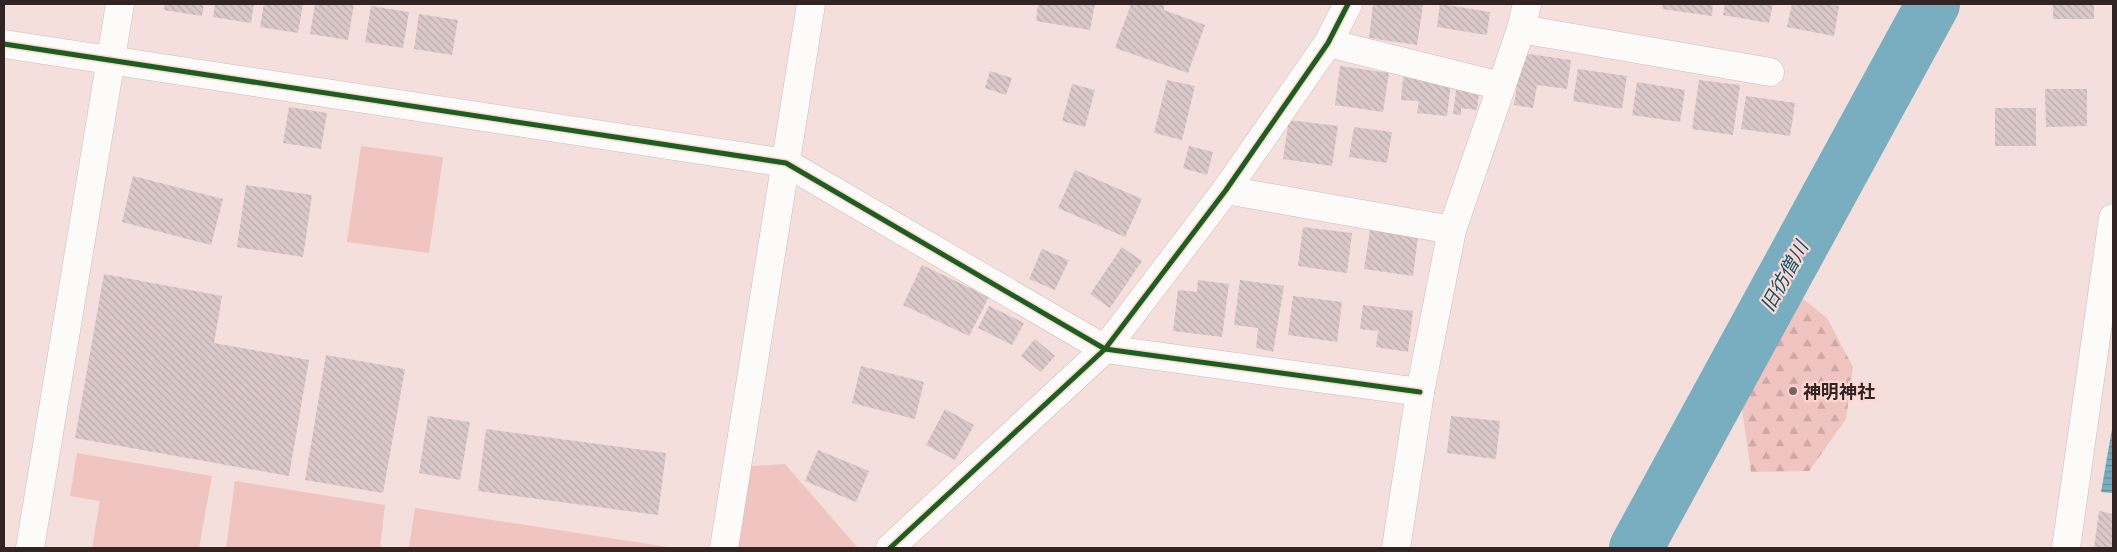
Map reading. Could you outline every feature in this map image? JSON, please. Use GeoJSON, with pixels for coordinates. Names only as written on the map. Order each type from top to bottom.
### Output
{"type":"FeatureCollection","features":[{"type":"Feature","properties":{"kind":"street"},"geometry":{"type":"LineString","coordinates":[[30,548],[120,4]]}},
{"type":"Feature","properties":{"kind":"street"},"geometry":{"type":"LineString","coordinates":[[724,548],[811,4]]}},
{"type":"Feature","properties":{"kind":"street"},"geometry":{"type":"LineString","coordinates":[[890,548],[1105,349],[1226,190],[1328,42],[1348,4]]}},
{"type":"Feature","properties":{"kind":"street"},"geometry":{"type":"LineString","coordinates":[[1396,548],[1420,392],[1452,230],[1524,16],[1770,72]]}},
{"type":"Feature","properties":{"kind":"street"},"geometry":{"type":"LineString","coordinates":[[1328,42],[1501,86]]}},
{"type":"Feature","properties":{"kind":"street"},"geometry":{"type":"LineString","coordinates":[[4,44],[786,163],[1105,349],[1420,392]]}},
{"type":"Feature","properties":{"kind":"street"},"geometry":{"type":"LineString","coordinates":[[1226,190],[1452,230]]}},
{"type":"Feature","properties":{"kind":"street"},"geometry":{"type":"LineString","coordinates":[[2066,548],[2113,218]]}},
{"type":"Feature","properties":{"kind":"green space"},"geometry":{"type":"Polygon","coordinates":[[[361,146],[443,157],[429,253],[347,242],[361,146]]]}},
{"type":"Feature","properties":{"kind":"green space"},"geometry":{"type":"Polygon","coordinates":[[[1803,299],[1827,318],[1853,367],[1846,419],[1809,471],[1751,472],[1739,388],[1803,299]]]}},
{"type":"Feature","properties":{"kind":"green space"},"geometry":{"type":"Polygon","coordinates":[[[77,453],[212,476],[199,548],[92,548],[100,501],[70,496],[77,453]]]}},
{"type":"Feature","properties":{"kind":"green space"},"geometry":{"type":"Polygon","coordinates":[[[785,464],[858,548],[727,548],[737,467],[785,464]]]}},
{"type":"Feature","properties":{"kind":"green space"},"geometry":{"type":"Polygon","coordinates":[[[235,481],[385,505],[380,548],[226,548],[235,481]]]}},
{"type":"Feature","properties":{"kind":"green space"},"geometry":{"type":"Polygon","coordinates":[[[415,508],[674,548],[409,548],[415,508]]]}},
{"type":"Feature","properties":{"kind":"water"},"geometry":{"type":"Polygon","coordinates":[[[2113,429],[2113,493],[2101,492],[2113,429]]]}},
{"type":"Feature","properties":{"kind":"building"},"geometry":{"type":"Polygon","coordinates":[[[165,4],[204,4],[202,16],[164,10],[165,4]]]}},
{"type":"Feature","properties":{"kind":"building"},"geometry":{"type":"Polygon","coordinates":[[[215,4],[254,4],[251,23],[213,17],[215,4]]]}},
{"type":"Feature","properties":{"kind":"building"},"geometry":{"type":"Polygon","coordinates":[[[264,4],[303,4],[298,33],[260,27],[264,4]]]}},
{"type":"Feature","properties":{"kind":"building"},"geometry":{"type":"Polygon","coordinates":[[[315,4],[354,4],[348,40],[310,34],[315,4]]]}},
{"type":"Feature","properties":{"kind":"building"},"geometry":{"type":"Polygon","coordinates":[[[1038,4],[1095,4],[1090,30],[1036,21],[1038,4]]]}},
{"type":"Feature","properties":{"kind":"building"},"geometry":{"type":"Polygon","coordinates":[[[1131,4],[1164,4],[1164,10],[1205,25],[1188,73],[1115,48],[1131,4]]]}},
{"type":"Feature","properties":{"kind":"building"},"geometry":{"type":"Polygon","coordinates":[[[1373,4],[1423,5],[1417,45],[1369,38],[1373,4]]]}},
{"type":"Feature","properties":{"kind":"building"},"geometry":{"type":"Polygon","coordinates":[[[1440,4],[1490,12],[1487,35],[1437,27],[1440,4]]]}},
{"type":"Feature","properties":{"kind":"building"},"geometry":{"type":"Polygon","coordinates":[[[1663,4],[1713,4],[1712,16],[1662,9],[1663,4]]]}},
{"type":"Feature","properties":{"kind":"building"},"geometry":{"type":"Polygon","coordinates":[[[1725,4],[1773,4],[1769,23],[1723,15],[1725,4]]]}},
{"type":"Feature","properties":{"kind":"building"},"geometry":{"type":"Polygon","coordinates":[[[1792,4],[1839,6],[1834,36],[1787,27],[1792,4]]]}},
{"type":"Feature","properties":{"kind":"building"},"geometry":{"type":"Polygon","coordinates":[[[2053,4],[2094,4],[2094,19],[2053,19],[2053,4]]]}},
{"type":"Feature","properties":{"kind":"building"},"geometry":{"type":"Polygon","coordinates":[[[371,6],[409,12],[403,48],[365,42],[371,6]]]}},
{"type":"Feature","properties":{"kind":"building"},"geometry":{"type":"Polygon","coordinates":[[[419,14],[458,20],[452,55],[414,49],[419,14]]]}},
{"type":"Feature","properties":{"kind":"building"},"geometry":{"type":"Polygon","coordinates":[[[1522,53],[1571,60],[1567,89],[1537,85],[1533,108],[1514,105],[1522,53]]]}},
{"type":"Feature","properties":{"kind":"building"},"geometry":{"type":"Polygon","coordinates":[[[1340,66],[1389,73],[1383,112],[1335,105],[1340,66]]]}},
{"type":"Feature","properties":{"kind":"building"},"geometry":{"type":"Polygon","coordinates":[[[1578,69],[1627,76],[1622,109],[1573,101],[1578,69]]]}},
{"type":"Feature","properties":{"kind":"building"},"geometry":{"type":"Polygon","coordinates":[[[990,71],[1012,78],[1006,95],[985,88],[990,71]]]}},
{"type":"Feature","properties":{"kind":"building"},"geometry":{"type":"Polygon","coordinates":[[[1403,77],[1451,82],[1447,116],[1417,113],[1419,101],[1401,100],[1403,77]]]}},
{"type":"Feature","properties":{"kind":"building"},"geometry":{"type":"Polygon","coordinates":[[[1167,80],[1195,86],[1182,140],[1154,133],[1167,80]]]}},
{"type":"Feature","properties":{"kind":"building"},"geometry":{"type":"Polygon","coordinates":[[[1699,80],[1740,85],[1733,135],[1692,129],[1699,80]]]}},
{"type":"Feature","properties":{"kind":"building"},"geometry":{"type":"Polygon","coordinates":[[[1457,82],[1480,84],[1477,110],[1461,108],[1461,115],[1453,114],[1457,82]]]}},
{"type":"Feature","properties":{"kind":"building"},"geometry":{"type":"Polygon","coordinates":[[[1637,82],[1685,90],[1680,122],[1632,115],[1637,82]]]}},
{"type":"Feature","properties":{"kind":"building"},"geometry":{"type":"Polygon","coordinates":[[[1072,84],[1095,90],[1085,127],[1062,121],[1072,84]]]}},
{"type":"Feature","properties":{"kind":"building"},"geometry":{"type":"Polygon","coordinates":[[[2045,89],[2087,89],[2087,126],[2046,127],[2045,89]]]}},
{"type":"Feature","properties":{"kind":"building"},"geometry":{"type":"Polygon","coordinates":[[[1746,96],[1795,103],[1790,136],[1741,129],[1746,96]]]}},
{"type":"Feature","properties":{"kind":"building"},"geometry":{"type":"Polygon","coordinates":[[[289,107],[327,113],[321,149],[283,143],[289,107]]]}},
{"type":"Feature","properties":{"kind":"building"},"geometry":{"type":"Polygon","coordinates":[[[1995,108],[2036,108],[2036,146],[1995,146],[1995,108]]]}},
{"type":"Feature","properties":{"kind":"building"},"geometry":{"type":"Polygon","coordinates":[[[1289,120],[1338,126],[1332,166],[1283,159],[1289,120]]]}},
{"type":"Feature","properties":{"kind":"building"},"geometry":{"type":"Polygon","coordinates":[[[1354,127],[1392,132],[1387,163],[1349,157],[1354,127]]]}},
{"type":"Feature","properties":{"kind":"building"},"geometry":{"type":"Polygon","coordinates":[[[1189,146],[1213,152],[1207,175],[1183,168],[1189,146]]]}},
{"type":"Feature","properties":{"kind":"building"},"geometry":{"type":"Polygon","coordinates":[[[1075,170],[1142,199],[1125,237],[1058,208],[1075,170]]]}},
{"type":"Feature","properties":{"kind":"building"},"geometry":{"type":"Polygon","coordinates":[[[133,176],[223,199],[211,245],[122,222],[133,176]]]}},
{"type":"Feature","properties":{"kind":"building"},"geometry":{"type":"Polygon","coordinates":[[[246,185],[312,195],[303,257],[237,247],[246,185]]]}},
{"type":"Feature","properties":{"kind":"building"},"geometry":{"type":"Polygon","coordinates":[[[1303,227],[1352,233],[1347,273],[1298,266],[1303,227]]]}},
{"type":"Feature","properties":{"kind":"building"},"geometry":{"type":"Polygon","coordinates":[[[1370,230],[1418,236],[1413,276],[1364,269],[1370,230]]]}},
{"type":"Feature","properties":{"kind":"building"},"geometry":{"type":"Polygon","coordinates":[[[1122,247],[1142,261],[1110,308],[1090,294],[1122,247]]]}},
{"type":"Feature","properties":{"kind":"building"},"geometry":{"type":"Polygon","coordinates":[[[1042,249],[1069,260],[1055,290],[1029,279],[1042,249]]]}},
{"type":"Feature","properties":{"kind":"building"},"geometry":{"type":"Polygon","coordinates":[[[922,265],[989,297],[969,336],[903,305],[922,265]]]}},
{"type":"Feature","properties":{"kind":"building"},"geometry":{"type":"Polygon","coordinates":[[[104,274],[222,296],[214,343],[309,360],[289,476],[75,438],[104,274]]]}},
{"type":"Feature","properties":{"kind":"building"},"geometry":{"type":"Polygon","coordinates":[[[1198,280],[1229,284],[1222,337],[1173,331],[1178,290],[1197,292],[1198,280]]]}},
{"type":"Feature","properties":{"kind":"building"},"geometry":{"type":"Polygon","coordinates":[[[1240,280],[1284,286],[1273,352],[1256,348],[1258,328],[1234,325],[1240,280]]]}},
{"type":"Feature","properties":{"kind":"building"},"geometry":{"type":"Polygon","coordinates":[[[1293,296],[1342,302],[1337,342],[1288,335],[1293,296]]]}},
{"type":"Feature","properties":{"kind":"building"},"geometry":{"type":"Polygon","coordinates":[[[1363,305],[1413,311],[1408,352],[1376,347],[1378,331],[1360,329],[1363,305]]]}},
{"type":"Feature","properties":{"kind":"building"},"geometry":{"type":"Polygon","coordinates":[[[989,306],[1024,323],[1012,345],[978,328],[989,306]]]}},
{"type":"Feature","properties":{"kind":"building"},"geometry":{"type":"Polygon","coordinates":[[[1035,339],[1055,356],[1041,372],[1021,356],[1035,339]]]}},
{"type":"Feature","properties":{"kind":"building"},"geometry":{"type":"Polygon","coordinates":[[[326,355],[405,369],[383,493],[305,480],[326,355]]]}},
{"type":"Feature","properties":{"kind":"building"},"geometry":{"type":"Polygon","coordinates":[[[861,366],[924,382],[915,419],[852,403],[861,366]]]}},
{"type":"Feature","properties":{"kind":"building"},"geometry":{"type":"Polygon","coordinates":[[[945,409],[974,425],[955,460],[926,445],[945,409]]]}},
{"type":"Feature","properties":{"kind":"building"},"geometry":{"type":"Polygon","coordinates":[[[428,416],[470,422],[460,480],[419,473],[428,416]]]}},
{"type":"Feature","properties":{"kind":"building"},"geometry":{"type":"Polygon","coordinates":[[[1451,416],[1500,421],[1496,459],[1447,453],[1451,416]]]}},
{"type":"Feature","properties":{"kind":"building"},"geometry":{"type":"Polygon","coordinates":[[[486,429],[666,453],[658,515],[478,491],[486,429]]]}},
{"type":"Feature","properties":{"kind":"building"},"geometry":{"type":"Polygon","coordinates":[[[818,450],[869,471],[856,502],[805,481],[818,450]]]}},
{"type":"Feature","properties":{"kind":"building"},"geometry":{"type":"Polygon","coordinates":[[[2099,511],[2113,514],[2113,548],[2094,548],[2099,511]]]}},
{"type":"Feature","properties":{"kind":"waterway","name":"旧彷僧川"},"geometry":{"type":"LineString","coordinates":[[1636,548],[1933,4]]}},
{"type":"Feature","properties":{"kind":"cycle path"},"geometry":{"type":"LineString","coordinates":[[890,548],[1105,349],[1226,190],[1328,43],[1348,4]]}},
{"type":"Feature","properties":{"kind":"cycle path"},"geometry":{"type":"LineString","coordinates":[[4,44],[786,163],[1105,349],[1420,392]]}},
{"type":"Feature","properties":{"kind":"place","name":"神明神社"},"geometry":{"type":"Point","coordinates":[1793,391]}}]}
